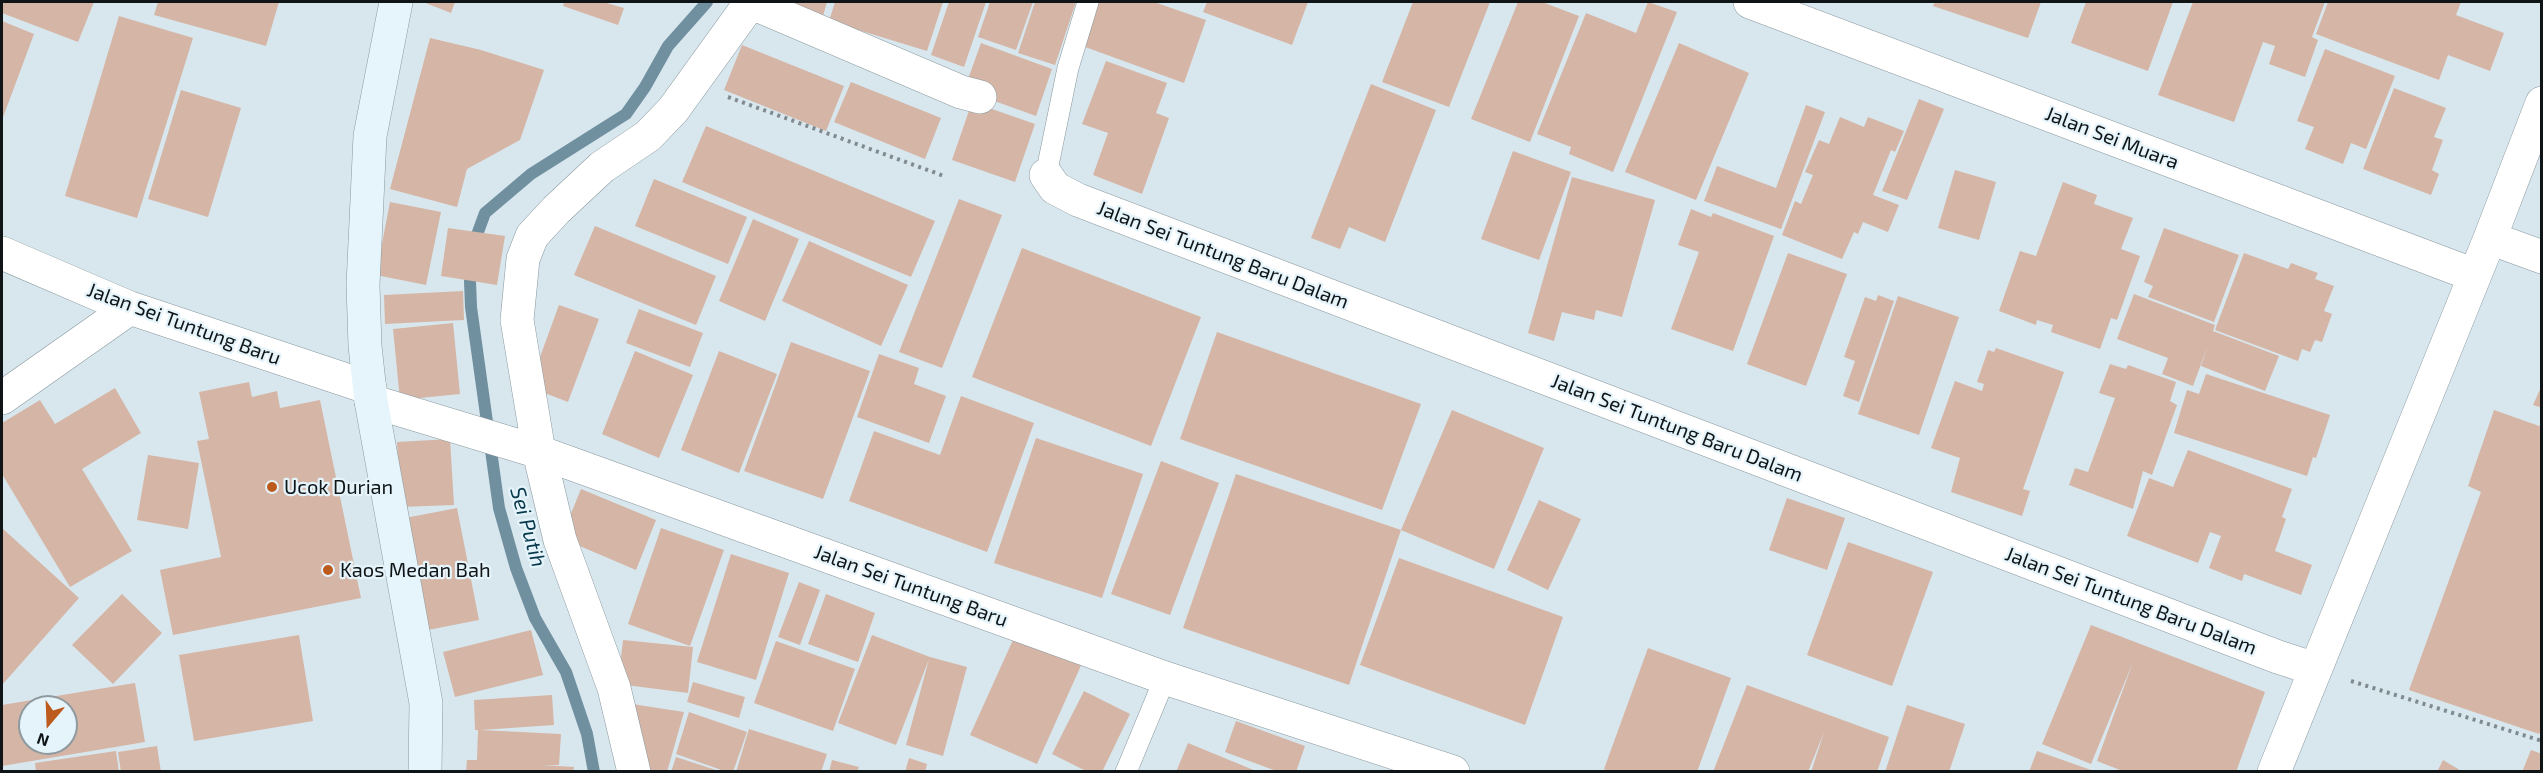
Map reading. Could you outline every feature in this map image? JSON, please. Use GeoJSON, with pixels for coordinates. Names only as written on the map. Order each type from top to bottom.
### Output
{"type":"FeatureCollection","features":[{"type":"Feature","properties":{"kind":"street"},"geometry":{"type":"LineString","coordinates":[[396,2],[370,136],[363,285],[370,395],[426,703],[425,771]]}},
{"type":"Feature","properties":{"kind":"street"},"geometry":{"type":"LineString","coordinates":[[634,771],[614,688],[525,447],[517,320],[523,259],[532,236],[602,167],[648,136],[673,110],[751,2],[962,92],[980,97]]}},
{"type":"Feature","properties":{"kind":"street","name":"Jalan Sei Muara"},"geometry":{"type":"LineString","coordinates":[[1750,2],[2474,275]]}},
{"type":"Feature","properties":{"kind":"street"},"geometry":{"type":"LineString","coordinates":[[2274,771],[2490,238],[2541,103]]}},
{"type":"Feature","properties":{"kind":"street","name":"Jalan Sei Tuntung Baru Dalam"},"geometry":{"type":"LineString","coordinates":[[1046,175],[1055,188],[1078,200],[2315,669]]}},
{"type":"Feature","properties":{"kind":"street"},"geometry":{"type":"LineString","coordinates":[[2490,238],[2541,257]]}},
{"type":"Feature","properties":{"kind":"street","name":"Jalan Sei Tuntung Baru"},"geometry":{"type":"LineString","coordinates":[[2,254],[130,308],[370,395],[525,447],[1165,678],[1452,771]]}},
{"type":"Feature","properties":{"kind":"street"},"geometry":{"type":"LineString","coordinates":[[2,398],[130,308]]}},
{"type":"Feature","properties":{"kind":"lane"},"geometry":{"type":"LineString","coordinates":[[1046,175],[1068,68],[1088,2]]}},
{"type":"Feature","properties":{"kind":"lane"},"geometry":{"type":"LineString","coordinates":[[1126,771],[1165,678]]}},
{"type":"Feature","properties":{"kind":"path"},"geometry":{"type":"LineString","coordinates":[[692,84],[944,176]]}},
{"type":"Feature","properties":{"kind":"path"},"geometry":{"type":"LineString","coordinates":[[2315,669],[2541,741]]}},
{"type":"Feature","properties":{"kind":"building"},"geometry":{"type":"Polygon","coordinates":[[[2,2],[94,2],[78,42],[2,13],[2,2]]]}},
{"type":"Feature","properties":{"kind":"building"},"geometry":{"type":"Polygon","coordinates":[[[158,2],[279,2],[266,46],[154,15],[158,2]]]}},
{"type":"Feature","properties":{"kind":"building"},"geometry":{"type":"Polygon","coordinates":[[[423,2],[455,2],[451,13],[423,2]]]}},
{"type":"Feature","properties":{"kind":"building"},"geometry":{"type":"Polygon","coordinates":[[[564,2],[603,2],[624,8],[618,25],[563,6],[564,2]]]}},
{"type":"Feature","properties":{"kind":"building"},"geometry":{"type":"Polygon","coordinates":[[[785,2],[827,2],[823,16],[785,2]]]}},
{"type":"Feature","properties":{"kind":"building"},"geometry":{"type":"Polygon","coordinates":[[[835,2],[943,2],[927,51],[829,21],[835,2]]]}},
{"type":"Feature","properties":{"kind":"building"},"geometry":{"type":"Polygon","coordinates":[[[949,2],[986,2],[964,67],[931,55],[949,2]]]}},
{"type":"Feature","properties":{"kind":"building"},"geometry":{"type":"Polygon","coordinates":[[[990,2],[1033,2],[1016,50],[978,37],[990,2]]]}},
{"type":"Feature","properties":{"kind":"building"},"geometry":{"type":"Polygon","coordinates":[[[1035,2],[1076,2],[1055,65],[1018,53],[1035,2]]]}},
{"type":"Feature","properties":{"kind":"building"},"geometry":{"type":"Polygon","coordinates":[[[1092,2],[1154,2],[1206,20],[1184,83],[1077,44],[1092,2]]]}},
{"type":"Feature","properties":{"kind":"building"},"geometry":{"type":"Polygon","coordinates":[[[1207,2],[1308,2],[1292,45],[1203,12],[1207,2]]]}},
{"type":"Feature","properties":{"kind":"building"},"geometry":{"type":"Polygon","coordinates":[[[1413,2],[1490,2],[1449,107],[1382,82],[1413,2]]]}},
{"type":"Feature","properties":{"kind":"building"},"geometry":{"type":"Polygon","coordinates":[[[1518,2],[1542,2],[1579,16],[1530,142],[1471,119],[1518,2]]]}},
{"type":"Feature","properties":{"kind":"building"},"geometry":{"type":"Polygon","coordinates":[[[1648,2],[1677,12],[1613,172],[1569,154],[1571,147],[1537,134],[1586,13],[1636,33],[1648,2]]]}},
{"type":"Feature","properties":{"kind":"building"},"geometry":{"type":"Polygon","coordinates":[[[1935,2],[2041,2],[2028,38],[1933,6],[1935,2]]]}},
{"type":"Feature","properties":{"kind":"building"},"geometry":{"type":"Polygon","coordinates":[[[2086,2],[2173,2],[2148,71],[2071,43],[2086,2]]]}},
{"type":"Feature","properties":{"kind":"building"},"geometry":{"type":"Polygon","coordinates":[[[2193,2],[2325,2],[2312,37],[2318,40],[2305,77],[2269,64],[2275,46],[2263,42],[2234,122],[2158,95],[2193,2]]]}},
{"type":"Feature","properties":{"kind":"building"},"geometry":{"type":"Polygon","coordinates":[[[2328,2],[2461,2],[2456,15],[2504,33],[2490,71],[2448,55],[2439,80],[2316,34],[2328,2]]]}},
{"type":"Feature","properties":{"kind":"building"},"geometry":{"type":"Polygon","coordinates":[[[119,16],[193,38],[137,218],[65,196],[119,16]]]}},
{"type":"Feature","properties":{"kind":"building"},"geometry":{"type":"Polygon","coordinates":[[[2,21],[34,34],[2,120],[2,21]]]}},
{"type":"Feature","properties":{"kind":"building"},"geometry":{"type":"Polygon","coordinates":[[[430,38],[481,50],[544,70],[520,140],[467,169],[457,207],[390,189],[430,38]]]}},
{"type":"Feature","properties":{"kind":"building"},"geometry":{"type":"Polygon","coordinates":[[[981,43],[1052,69],[1036,116],[964,90],[981,43]]]}},
{"type":"Feature","properties":{"kind":"building"},"geometry":{"type":"Polygon","coordinates":[[[1679,43],[1749,73],[1696,200],[1625,172],[1679,43]]]}},
{"type":"Feature","properties":{"kind":"building"},"geometry":{"type":"Polygon","coordinates":[[[742,45],[844,86],[826,131],[724,90],[742,45]]]}},
{"type":"Feature","properties":{"kind":"building"},"geometry":{"type":"Polygon","coordinates":[[[2325,49],[2395,76],[2366,149],[2351,143],[2343,164],[2305,149],[2314,127],[2297,121],[2325,49]]]}},
{"type":"Feature","properties":{"kind":"building"},"geometry":{"type":"Polygon","coordinates":[[[1106,61],[1167,83],[1156,113],[1169,118],[1142,194],[1093,175],[1108,133],[1082,124],[1106,61]]]}},
{"type":"Feature","properties":{"kind":"building"},"geometry":{"type":"Polygon","coordinates":[[[851,82],[941,118],[925,159],[834,122],[851,82]]]}},
{"type":"Feature","properties":{"kind":"building"},"geometry":{"type":"Polygon","coordinates":[[[1371,84],[1436,110],[1385,242],[1349,227],[1340,249],[1311,238],[1371,84]]]}},
{"type":"Feature","properties":{"kind":"building"},"geometry":{"type":"Polygon","coordinates":[[[2394,88],[2446,108],[2434,137],[2443,140],[2432,170],[2439,174],[2431,195],[2363,169],[2394,88]]]}},
{"type":"Feature","properties":{"kind":"building"},"geometry":{"type":"Polygon","coordinates":[[[181,90],[241,108],[208,217],[148,199],[181,90]]]}},
{"type":"Feature","properties":{"kind":"building"},"geometry":{"type":"Polygon","coordinates":[[[1919,99],[1944,109],[1907,200],[1882,191],[1919,99]]]}},
{"type":"Feature","properties":{"kind":"building"},"geometry":{"type":"Polygon","coordinates":[[[972,102],[1035,124],[1015,182],[952,160],[972,102]]]}},
{"type":"Feature","properties":{"kind":"building"},"geometry":{"type":"Polygon","coordinates":[[[1806,105],[1825,112],[1781,229],[1704,201],[1717,166],[1776,188],[1806,105]]]}},
{"type":"Feature","properties":{"kind":"building"},"geometry":{"type":"Polygon","coordinates":[[[1840,117],[1864,127],[1868,117],[1904,131],[1895,152],[1891,150],[1873,195],[1899,205],[1888,232],[1863,222],[1858,234],[1854,232],[1842,259],[1782,235],[1795,201],[1801,204],[1813,175],[1805,172],[1819,140],[1829,144],[1840,117]]]}},
{"type":"Feature","properties":{"kind":"building"},"geometry":{"type":"Polygon","coordinates":[[[706,126],[935,221],[911,277],[682,182],[706,126]]]}},
{"type":"Feature","properties":{"kind":"building"},"geometry":{"type":"Polygon","coordinates":[[[1513,151],[1571,172],[1539,260],[1481,239],[1513,151]]]}},
{"type":"Feature","properties":{"kind":"building"},"geometry":{"type":"Polygon","coordinates":[[[1955,170],[1996,182],[1979,240],[1938,228],[1955,170]]]}},
{"type":"Feature","properties":{"kind":"building"},"geometry":{"type":"Polygon","coordinates":[[[1572,177],[1655,200],[1622,317],[1596,310],[1594,320],[1562,312],[1554,341],[1528,333],[1572,177]]]}},
{"type":"Feature","properties":{"kind":"building"},"geometry":{"type":"Polygon","coordinates":[[[654,179],[747,217],[728,264],[635,226],[654,179]]]}},
{"type":"Feature","properties":{"kind":"building"},"geometry":{"type":"Polygon","coordinates":[[[2063,182],[2097,195],[2094,204],[2133,218],[2121,249],[2140,256],[2117,320],[2111,318],[2100,349],[2051,332],[2053,325],[2037,320],[2036,325],[1999,311],[2020,251],[2036,256],[2063,182]]]}},
{"type":"Feature","properties":{"kind":"building"},"geometry":{"type":"Polygon","coordinates":[[[959,199],[1002,215],[942,368],[899,352],[959,199]]]}},
{"type":"Feature","properties":{"kind":"building"},"geometry":{"type":"Polygon","coordinates":[[[390,202],[441,212],[426,285],[376,275],[390,202]]]}},
{"type":"Feature","properties":{"kind":"building"},"geometry":{"type":"Polygon","coordinates":[[[1691,209],[1711,217],[1713,213],[1774,236],[1733,351],[1671,329],[1699,252],[1678,245],[1691,209]]]}},
{"type":"Feature","properties":{"kind":"building"},"geometry":{"type":"Polygon","coordinates":[[[753,219],[799,239],[765,321],[719,301],[753,219]]]}},
{"type":"Feature","properties":{"kind":"building"},"geometry":{"type":"Polygon","coordinates":[[[595,226],[716,276],[696,325],[574,275],[595,226]]]}},
{"type":"Feature","properties":{"kind":"building"},"geometry":{"type":"Polygon","coordinates":[[[448,228],[505,236],[497,285],[441,276],[448,228]]]}},
{"type":"Feature","properties":{"kind":"building"},"geometry":{"type":"Polygon","coordinates":[[[2164,228],[2239,255],[2214,322],[2148,297],[2153,286],[2144,282],[2164,228]]]}},
{"type":"Feature","properties":{"kind":"building"},"geometry":{"type":"Polygon","coordinates":[[[809,241],[908,285],[881,346],[782,301],[809,241]]]}},
{"type":"Feature","properties":{"kind":"building"},"geometry":{"type":"Polygon","coordinates":[[[1022,248],[1201,317],[1151,446],[972,377],[1022,248]]]}},
{"type":"Feature","properties":{"kind":"building"},"geometry":{"type":"Polygon","coordinates":[[[1788,253],[1847,274],[1806,386],[1747,364],[1788,253]]]}},
{"type":"Feature","properties":{"kind":"building"},"geometry":{"type":"Polygon","coordinates":[[[2244,253],[2288,269],[2291,263],[2318,273],[2315,279],[2334,286],[2324,311],[2332,314],[2322,342],[2315,340],[2310,352],[2302,349],[2298,361],[2215,330],[2244,253]]]}},
{"type":"Feature","properties":{"kind":"building"},"geometry":{"type":"Polygon","coordinates":[[[463,291],[464,320],[385,324],[384,295],[463,291]]]}},
{"type":"Feature","properties":{"kind":"building"},"geometry":{"type":"Polygon","coordinates":[[[2134,294],[2215,325],[2213,331],[2279,356],[2265,391],[2201,366],[2208,345],[2193,386],[2162,374],[2168,358],[2117,339],[2134,294]]]}},
{"type":"Feature","properties":{"kind":"building"},"geometry":{"type":"Polygon","coordinates":[[[1878,295],[1894,301],[1859,402],[1843,396],[1855,361],[1844,357],[1865,297],[1876,301],[1878,295]]]}},
{"type":"Feature","properties":{"kind":"building"},"geometry":{"type":"Polygon","coordinates":[[[1898,296],[1959,317],[1919,435],[1858,414],[1898,296]]]}},
{"type":"Feature","properties":{"kind":"building"},"geometry":{"type":"Polygon","coordinates":[[[559,305],[599,319],[568,402],[529,387],[559,305]]]}},
{"type":"Feature","properties":{"kind":"building"},"geometry":{"type":"Polygon","coordinates":[[[639,309],[703,333],[690,367],[626,343],[639,309]]]}},
{"type":"Feature","properties":{"kind":"building"},"geometry":{"type":"Polygon","coordinates":[[[453,323],[460,394],[400,400],[393,329],[453,323]]]}},
{"type":"Feature","properties":{"kind":"building"},"geometry":{"type":"Polygon","coordinates":[[[1217,332],[1421,404],[1382,510],[1180,439],[1217,332]]]}},
{"type":"Feature","properties":{"kind":"building"},"geometry":{"type":"Polygon","coordinates":[[[791,342],[870,371],[823,499],[744,471],[791,342]]]}},
{"type":"Feature","properties":{"kind":"building"},"geometry":{"type":"Polygon","coordinates":[[[1996,348],[2064,372],[2023,489],[2030,491],[2022,516],[1951,492],[1960,458],[1931,448],[1955,381],[1982,391],[1984,384],[1977,382],[1988,350],[1994,352],[1996,348]]]}},
{"type":"Feature","properties":{"kind":"building"},"geometry":{"type":"Polygon","coordinates":[[[635,351],[693,375],[659,458],[602,434],[635,351]]]}},
{"type":"Feature","properties":{"kind":"building"},"geometry":{"type":"Polygon","coordinates":[[[719,351],[777,374],[739,473],[681,450],[719,351]]]}},
{"type":"Feature","properties":{"kind":"building"},"geometry":{"type":"Polygon","coordinates":[[[879,354],[919,368],[914,384],[946,396],[929,443],[857,417],[879,354]]]}},
{"type":"Feature","properties":{"kind":"building"},"geometry":{"type":"Polygon","coordinates":[[[2110,364],[2126,369],[2128,365],[2176,382],[2170,401],[2177,405],[2152,475],[2143,471],[2133,509],[2069,485],[2075,468],[2088,472],[2115,398],[2099,393],[2110,364]]]}},
{"type":"Feature","properties":{"kind":"building"},"geometry":{"type":"Polygon","coordinates":[[[2206,374],[2330,415],[2316,458],[2313,457],[2307,476],[2174,433],[2187,390],[2199,394],[2206,374]]]}},
{"type":"Feature","properties":{"kind":"building"},"geometry":{"type":"Polygon","coordinates":[[[249,382],[252,397],[277,391],[280,408],[320,400],[361,598],[173,635],[160,570],[221,557],[197,441],[209,439],[199,392],[249,382]]]}},
{"type":"Feature","properties":{"kind":"building"},"geometry":{"type":"Polygon","coordinates":[[[2542,385],[2542,408],[2533,405],[2542,385]]]}},
{"type":"Feature","properties":{"kind":"building"},"geometry":{"type":"Polygon","coordinates":[[[115,388],[141,433],[82,469],[132,551],[70,587],[2,474],[2,423],[40,400],[55,424],[115,388]]]}},
{"type":"Feature","properties":{"kind":"building"},"geometry":{"type":"Polygon","coordinates":[[[961,396],[1034,423],[987,552],[849,501],[874,431],[940,455],[961,396]]]}},
{"type":"Feature","properties":{"kind":"building"},"geometry":{"type":"Polygon","coordinates":[[[1452,410],[1544,448],[1494,569],[1401,530],[1452,410]]]}},
{"type":"Feature","properties":{"kind":"building"},"geometry":{"type":"Polygon","coordinates":[[[2494,410],[2542,427],[2542,727],[2539,734],[2409,690],[2481,492],[2468,486],[2494,410]]]}},
{"type":"Feature","properties":{"kind":"building"},"geometry":{"type":"Polygon","coordinates":[[[1036,438],[1143,474],[1102,598],[994,563],[1036,438]]]}},
{"type":"Feature","properties":{"kind":"building"},"geometry":{"type":"Polygon","coordinates":[[[450,439],[454,505],[400,507],[397,442],[450,439]]]}},
{"type":"Feature","properties":{"kind":"building"},"geometry":{"type":"Polygon","coordinates":[[[2188,450],[2292,489],[2282,517],[2286,519],[2275,551],[2312,565],[2301,595],[2244,574],[2242,581],[2209,568],[2221,536],[2210,532],[2198,563],[2127,536],[2149,478],[2173,487],[2188,450]]]}},
{"type":"Feature","properties":{"kind":"building"},"geometry":{"type":"Polygon","coordinates":[[[148,455],[199,463],[188,529],[137,520],[148,455]]]}},
{"type":"Feature","properties":{"kind":"building"},"geometry":{"type":"Polygon","coordinates":[[[1161,461],[1219,483],[1170,615],[1111,594],[1161,461]]]}},
{"type":"Feature","properties":{"kind":"building"},"geometry":{"type":"Polygon","coordinates":[[[1236,474],[1401,530],[1349,685],[1183,628],[1236,474]]]}},
{"type":"Feature","properties":{"kind":"building"},"geometry":{"type":"Polygon","coordinates":[[[581,489],[656,520],[636,570],[561,538],[581,489]]]}},
{"type":"Feature","properties":{"kind":"building"},"geometry":{"type":"Polygon","coordinates":[[[1787,498],[1845,518],[1827,570],[1769,550],[1787,498]]]}},
{"type":"Feature","properties":{"kind":"building"},"geometry":{"type":"Polygon","coordinates":[[[1539,500],[1581,519],[1548,590],[1507,570],[1539,500]]]}},
{"type":"Feature","properties":{"kind":"building"},"geometry":{"type":"Polygon","coordinates":[[[457,508],[479,620],[423,631],[400,519],[457,508]]]}},
{"type":"Feature","properties":{"kind":"building"},"geometry":{"type":"Polygon","coordinates":[[[2,528],[79,598],[2,685],[2,528]]]}},
{"type":"Feature","properties":{"kind":"building"},"geometry":{"type":"Polygon","coordinates":[[[661,528],[724,550],[690,646],[628,624],[661,528]]]}},
{"type":"Feature","properties":{"kind":"building"},"geometry":{"type":"Polygon","coordinates":[[[1848,542],[1933,572],[1892,686],[1807,655],[1848,542]]]}},
{"type":"Feature","properties":{"kind":"building"},"geometry":{"type":"Polygon","coordinates":[[[731,554],[789,573],[756,680],[697,662],[731,554]]]}},
{"type":"Feature","properties":{"kind":"building"},"geometry":{"type":"Polygon","coordinates":[[[1399,558],[1563,617],[1525,725],[1360,665],[1399,558]]]}},
{"type":"Feature","properties":{"kind":"building"},"geometry":{"type":"Polygon","coordinates":[[[799,582],[820,590],[800,645],[778,637],[799,582]]]}},
{"type":"Feature","properties":{"kind":"building"},"geometry":{"type":"Polygon","coordinates":[[[122,594],[162,633],[113,684],[72,645],[122,594]]]}},
{"type":"Feature","properties":{"kind":"building"},"geometry":{"type":"Polygon","coordinates":[[[826,594],[875,613],[858,662],[808,644],[826,594]]]}},
{"type":"Feature","properties":{"kind":"building"},"geometry":{"type":"Polygon","coordinates":[[[2091,625],[2265,692],[2236,772],[2125,772],[2097,761],[2133,662],[2091,764],[2042,744],[2091,625]]]}},
{"type":"Feature","properties":{"kind":"building"},"geometry":{"type":"Polygon","coordinates":[[[531,630],[543,675],[455,697],[443,652],[531,630]]]}},
{"type":"Feature","properties":{"kind":"building"},"geometry":{"type":"Polygon","coordinates":[[[1017,631],[1083,661],[1037,764],[970,735],[1017,631]]]}},
{"type":"Feature","properties":{"kind":"building"},"geometry":{"type":"Polygon","coordinates":[[[299,635],[313,721],[194,741],[179,655],[299,635]]]}},
{"type":"Feature","properties":{"kind":"building"},"geometry":{"type":"Polygon","coordinates":[[[872,635],[930,657],[967,667],[943,756],[906,745],[929,659],[896,745],[838,723],[872,635]]]}},
{"type":"Feature","properties":{"kind":"building"},"geometry":{"type":"Polygon","coordinates":[[[623,640],[693,647],[688,693],[618,684],[623,640]]]}},
{"type":"Feature","properties":{"kind":"building"},"geometry":{"type":"Polygon","coordinates":[[[776,641],[855,669],[833,731],[754,703],[776,641]]]}},
{"type":"Feature","properties":{"kind":"building"},"geometry":{"type":"Polygon","coordinates":[[[1648,648],[1731,678],[1697,772],[1610,772],[1604,769],[1648,648]]]}},
{"type":"Feature","properties":{"kind":"building"},"geometry":{"type":"Polygon","coordinates":[[[693,682],[745,697],[739,718],[687,702],[693,682]]]}},
{"type":"Feature","properties":{"kind":"building"},"geometry":{"type":"Polygon","coordinates":[[[135,683],[145,742],[78,753],[78,695],[62,695],[135,683]]]}},
{"type":"Feature","properties":{"kind":"building"},"geometry":{"type":"Polygon","coordinates":[[[1747,685],[1889,737],[1877,772],[1811,772],[1824,732],[1808,772],[1713,772],[1747,685]]]}},
{"type":"Feature","properties":{"kind":"building"},"geometry":{"type":"Polygon","coordinates":[[[1084,691],[1130,714],[1102,772],[1088,772],[1052,754],[1084,691]]]}},
{"type":"Feature","properties":{"kind":"building"},"geometry":{"type":"Polygon","coordinates":[[[552,695],[554,725],[481,730],[561,734],[559,765],[543,765],[574,767],[573,772],[466,772],[467,760],[477,760],[478,730],[475,730],[474,700],[552,695]]]}},
{"type":"Feature","properties":{"kind":"building"},"geometry":{"type":"Polygon","coordinates":[[[18,702],[18,755],[68,755],[2,766],[2,705],[18,702]]]}},
{"type":"Feature","properties":{"kind":"building"},"geometry":{"type":"Polygon","coordinates":[[[619,702],[684,712],[667,772],[637,772],[619,702]]]}},
{"type":"Feature","properties":{"kind":"building"},"geometry":{"type":"Polygon","coordinates":[[[1907,705],[1965,724],[1949,772],[1885,772],[1907,705]]]}},
{"type":"Feature","properties":{"kind":"building"},"geometry":{"type":"Polygon","coordinates":[[[689,712],[747,732],[733,772],[727,772],[676,754],[689,712]]]}},
{"type":"Feature","properties":{"kind":"building"},"geometry":{"type":"Polygon","coordinates":[[[1236,721],[1305,746],[1296,772],[1279,772],[1225,752],[1236,721]]]}},
{"type":"Feature","properties":{"kind":"building"},"geometry":{"type":"Polygon","coordinates":[[[749,729],[827,754],[821,772],[736,772],[749,729]]]}},
{"type":"Feature","properties":{"kind":"building"},"geometry":{"type":"Polygon","coordinates":[[[1188,743],[1256,771],[1256,772],[1176,772],[1188,743]]]}},
{"type":"Feature","properties":{"kind":"building"},"geometry":{"type":"Polygon","coordinates":[[[157,746],[161,772],[121,772],[118,752],[157,746]]]}},
{"type":"Feature","properties":{"kind":"building"},"geometry":{"type":"Polygon","coordinates":[[[2531,750],[2542,754],[2542,772],[2522,772],[2531,750]]]}},
{"type":"Feature","properties":{"kind":"building"},"geometry":{"type":"Polygon","coordinates":[[[116,751],[119,772],[36,772],[35,763],[116,751]]]}},
{"type":"Feature","properties":{"kind":"building"},"geometry":{"type":"Polygon","coordinates":[[[2037,751],[2094,771],[2094,772],[2029,772],[2037,751]]]}},
{"type":"Feature","properties":{"kind":"building"},"geometry":{"type":"Polygon","coordinates":[[[676,757],[719,771],[719,772],[671,772],[676,757]]]}},
{"type":"Feature","properties":{"kind":"building"},"geometry":{"type":"Polygon","coordinates":[[[909,758],[927,764],[925,772],[905,772],[909,758]]]}},
{"type":"Feature","properties":{"kind":"building"},"geometry":{"type":"Polygon","coordinates":[[[832,760],[859,767],[857,772],[829,772],[832,760]]]}},
{"type":"Feature","properties":{"kind":"building"},"geometry":{"type":"Polygon","coordinates":[[[2443,760],[2463,772],[2437,772],[2443,760]]]}},
{"type":"Feature","properties":{"kind":"waterway","name":"Sei Putih"},"geometry":{"type":"LineString","coordinates":[[478,232],[485,213],[531,174],[626,114],[645,87],[668,46],[707,2]]}},
{"type":"Feature","properties":{"kind":"waterway","name":"Sei Putih"},"geometry":{"type":"LineString","coordinates":[[470,281],[471,307],[499,508],[516,568],[535,618],[566,672],[587,734],[594,772]]}},
{"type":"Feature","properties":{"kind":"place","name":"Ucok Durian"},"geometry":{"type":"Point","coordinates":[272,487]}},
{"type":"Feature","properties":{"kind":"place","name":"Kaos Medan Bah"},"geometry":{"type":"Point","coordinates":[328,570]}}]}
